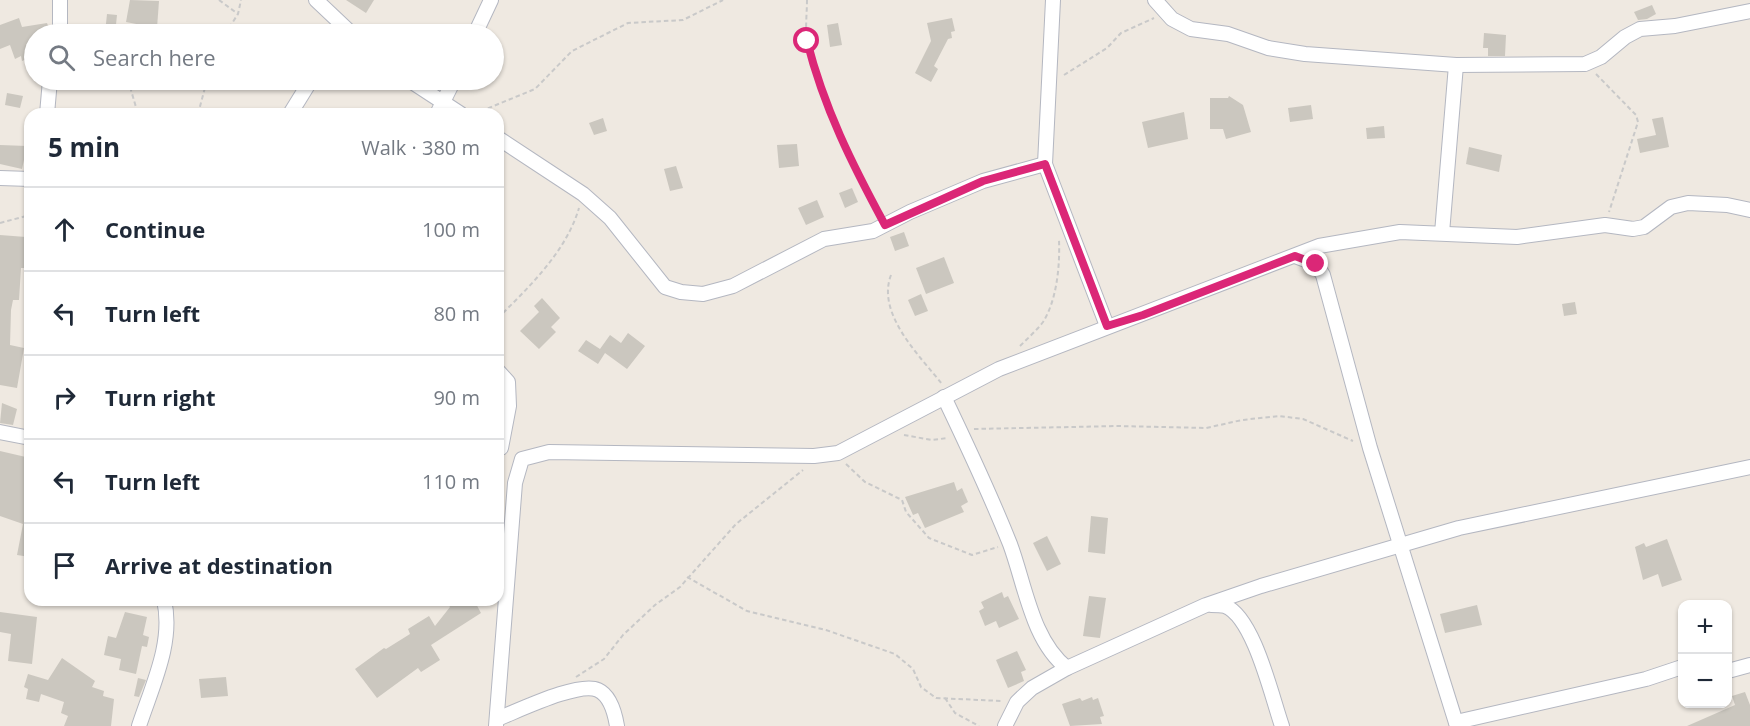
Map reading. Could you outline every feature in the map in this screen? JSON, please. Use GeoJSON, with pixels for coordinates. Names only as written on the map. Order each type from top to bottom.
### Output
{"type":"FeatureCollection","features":[{"type":"Feature","properties":{"kind":"street"},"geometry":{"type":"LineString","coordinates":[[60,0],[60,24]]}},
{"type":"Feature","properties":{"kind":"street"},"geometry":{"type":"LineString","coordinates":[[316,0],[333,24]]}},
{"type":"Feature","properties":{"kind":"street"},"geometry":{"type":"LineString","coordinates":[[480,24],[491,0]]}},
{"type":"Feature","properties":{"kind":"street"},"geometry":{"type":"LineString","coordinates":[[1053,0],[1045,164],[1107,326]]}},
{"type":"Feature","properties":{"kind":"street"},"geometry":{"type":"LineString","coordinates":[[1155,0],[1172,19],[1191,29],[1228,34],[1269,48],[1305,54],[1456,65],[1585,64],[1601,57],[1625,37],[1640,29],[1675,26],[1750,11]]}},
{"type":"Feature","properties":{"kind":"street"},"geometry":{"type":"LineString","coordinates":[[1442,233],[1456,65]]}},
{"type":"Feature","properties":{"kind":"street"},"geometry":{"type":"LineString","coordinates":[[48,108],[49,90]]}},
{"type":"Feature","properties":{"kind":"street"},"geometry":{"type":"LineString","coordinates":[[294,108],[305,90]]}},
{"type":"Feature","properties":{"kind":"street"},"geometry":{"type":"LineString","coordinates":[[420,90],[440,108],[449,90]]}},
{"type":"Feature","properties":{"kind":"street"},"geometry":{"type":"LineString","coordinates":[[504,142],[583,194],[610,218],[665,287],[681,292],[703,294],[733,286],[824,239],[873,231],[983,181],[1045,164]]}},
{"type":"Feature","properties":{"kind":"street"},"geometry":{"type":"LineString","coordinates":[[0,178],[24,179]]}},
{"type":"Feature","properties":{"kind":"street"},"geometry":{"type":"LineString","coordinates":[[504,450],[522,459],[549,452],[814,456],[838,453],[999,369],[1319,246],[1400,232],[1517,237],[1605,225],[1633,229],[1644,227],[1671,207],[1688,203],[1727,205],[1750,210]]}},
{"type":"Feature","properties":{"kind":"street"},"geometry":{"type":"LineString","coordinates":[[1295,256],[1316,264],[1323,275],[1370,448],[1456,724],[1646,680],[1678,669]]}},
{"type":"Feature","properties":{"kind":"street"},"geometry":{"type":"LineString","coordinates":[[504,378],[508,382],[509,406],[504,429]]}},
{"type":"Feature","properties":{"kind":"street"},"geometry":{"type":"LineString","coordinates":[[947,395],[1010,545],[1037,625],[1056,660],[1067,668]]}},
{"type":"Feature","properties":{"kind":"street"},"geometry":{"type":"LineString","coordinates":[[0,432],[24,437]]}},
{"type":"Feature","properties":{"kind":"street"},"geometry":{"type":"LineString","coordinates":[[522,459],[515,483],[497,723],[562,694],[587,688],[600,691],[613,708],[617,726]]}},
{"type":"Feature","properties":{"kind":"street"},"geometry":{"type":"LineString","coordinates":[[1005,726],[1017,702],[1032,688],[1067,668],[1206,604],[1261,585],[1459,528],[1750,467]]}},
{"type":"Feature","properties":{"kind":"street"},"geometry":{"type":"LineString","coordinates":[[1206,604],[1225,606],[1239,618],[1252,639],[1282,726]]}},
{"type":"Feature","properties":{"kind":"street"},"geometry":{"type":"LineString","coordinates":[[139,726],[167,638],[169,620],[166,606]]}},
{"type":"Feature","properties":{"kind":"street"},"geometry":{"type":"LineString","coordinates":[[1732,670],[1750,665]]}},
{"type":"Feature","properties":{"kind":"path"},"geometry":{"type":"LineString","coordinates":[[219,0],[238,14]]}},
{"type":"Feature","properties":{"kind":"path"},"geometry":{"type":"LineString","coordinates":[[232,24],[238,14],[241,0]]}},
{"type":"Feature","properties":{"kind":"path"},"geometry":{"type":"LineString","coordinates":[[489,108],[535,89],[572,51],[628,23],[683,20],[723,0]]}},
{"type":"Feature","properties":{"kind":"path"},"geometry":{"type":"LineString","coordinates":[[807,0],[807,41],[819,89],[851,163],[885,225]]}},
{"type":"Feature","properties":{"kind":"path"},"geometry":{"type":"LineString","coordinates":[[1058,82],[1064,75],[1107,48],[1121,33],[1166,12]]}},
{"type":"Feature","properties":{"kind":"path"},"geometry":{"type":"LineString","coordinates":[[1585,64],[1636,116],[1638,122],[1605,225]]}},
{"type":"Feature","properties":{"kind":"path"},"geometry":{"type":"LineString","coordinates":[[131,90],[136,108]]}},
{"type":"Feature","properties":{"kind":"path"},"geometry":{"type":"LineString","coordinates":[[200,108],[204,90]]}},
{"type":"Feature","properties":{"kind":"path"},"geometry":{"type":"LineString","coordinates":[[504,312],[536,280],[574,224],[583,194]]}},
{"type":"Feature","properties":{"kind":"path"},"geometry":{"type":"LineString","coordinates":[[0,223],[24,217]]}},
{"type":"Feature","properties":{"kind":"path"},"geometry":{"type":"LineString","coordinates":[[999,369],[1043,322],[1050,308],[1059,259],[1059,236]]}},
{"type":"Feature","properties":{"kind":"path"},"geometry":{"type":"LineString","coordinates":[[891,275],[887,288],[892,312],[907,338],[947,395]]}},
{"type":"Feature","properties":{"kind":"path"},"geometry":{"type":"LineString","coordinates":[[960,430],[1118,426],[1206,428],[1242,420],[1279,416],[1303,419],[1370,448]]}},
{"type":"Feature","properties":{"kind":"path"},"geometry":{"type":"LineString","coordinates":[[894,437],[903,435],[932,440],[949,438],[966,444]]}},
{"type":"Feature","properties":{"kind":"path"},"geometry":{"type":"LineString","coordinates":[[838,453],[848,468],[865,482],[902,500],[906,512],[929,538],[972,555],[1010,545]]}},
{"type":"Feature","properties":{"kind":"path"},"geometry":{"type":"LineString","coordinates":[[562,694],[578,674],[604,659],[623,635],[655,605],[680,587],[736,524],[800,473],[814,456]]}},
{"type":"Feature","properties":{"kind":"path"},"geometry":{"type":"LineString","coordinates":[[687,577],[747,611],[826,630],[895,654],[913,669],[921,687],[936,698],[1017,702]]}},
{"type":"Feature","properties":{"kind":"path"},"geometry":{"type":"LineString","coordinates":[[945,698],[955,713],[979,726]]}},
{"type":"Feature","properties":{"kind":"building"},"geometry":{"type":"Polygon","coordinates":[[[130,0],[159,1],[157,24],[126,22],[130,0]]]}},
{"type":"Feature","properties":{"kind":"building"},"geometry":{"type":"Polygon","coordinates":[[[346,0],[374,0],[366,13],[346,0]]]}},
{"type":"Feature","properties":{"kind":"building"},"geometry":{"type":"Polygon","coordinates":[[[1652,5],[1656,14],[1647,19],[1638,20],[1634,12],[1652,5]]]}},
{"type":"Feature","properties":{"kind":"building"},"geometry":{"type":"Polygon","coordinates":[[[107,14],[117,15],[116,24],[106,24],[107,14]]]}},
{"type":"Feature","properties":{"kind":"building"},"geometry":{"type":"Polygon","coordinates":[[[19,18],[22,27],[24,27],[24,60],[22,61],[21,56],[15,59],[10,45],[0,49],[0,25],[19,18]]]}},
{"type":"Feature","properties":{"kind":"building"},"geometry":{"type":"Polygon","coordinates":[[[952,18],[955,31],[951,32],[952,38],[948,39],[934,66],[938,69],[931,82],[915,73],[931,41],[927,23],[952,18]]]}},
{"type":"Feature","properties":{"kind":"building"},"geometry":{"type":"Polygon","coordinates":[[[838,23],[842,45],[830,47],[827,25],[838,23]]]}},
{"type":"Feature","properties":{"kind":"building"},"geometry":{"type":"Polygon","coordinates":[[[1484,33],[1506,35],[1505,56],[1488,56],[1488,48],[1483,48],[1484,33]]]}},
{"type":"Feature","properties":{"kind":"building"},"geometry":{"type":"Polygon","coordinates":[[[7,93],[23,96],[20,108],[5,105],[7,93]]]}},
{"type":"Feature","properties":{"kind":"building"},"geometry":{"type":"Polygon","coordinates":[[[1229,96],[1243,105],[1251,132],[1226,139],[1223,129],[1210,129],[1210,98],[1228,98],[1229,96]]]}},
{"type":"Feature","properties":{"kind":"building"},"geometry":{"type":"Polygon","coordinates":[[[1311,105],[1313,119],[1290,122],[1288,108],[1311,105]]]}},
{"type":"Feature","properties":{"kind":"building"},"geometry":{"type":"Polygon","coordinates":[[[1184,112],[1188,139],[1148,148],[1142,122],[1184,112]]]}},
{"type":"Feature","properties":{"kind":"building"},"geometry":{"type":"Polygon","coordinates":[[[1663,117],[1669,147],[1640,153],[1637,139],[1656,135],[1652,119],[1663,117]]]}},
{"type":"Feature","properties":{"kind":"building"},"geometry":{"type":"Polygon","coordinates":[[[603,118],[607,131],[594,135],[589,123],[603,118]]]}},
{"type":"Feature","properties":{"kind":"building"},"geometry":{"type":"Polygon","coordinates":[[[1384,126],[1385,138],[1367,139],[1366,128],[1384,126]]]}},
{"type":"Feature","properties":{"kind":"building"},"geometry":{"type":"Polygon","coordinates":[[[797,144],[799,166],[779,168],[777,145],[797,144]]]}},
{"type":"Feature","properties":{"kind":"building"},"geometry":{"type":"Polygon","coordinates":[[[0,145],[24,146],[22,169],[0,164],[0,145]]]}},
{"type":"Feature","properties":{"kind":"building"},"geometry":{"type":"Polygon","coordinates":[[[1469,147],[1502,155],[1499,172],[1466,164],[1469,147]]]}},
{"type":"Feature","properties":{"kind":"building"},"geometry":{"type":"Polygon","coordinates":[[[676,166],[683,188],[670,191],[664,169],[676,166]]]}},
{"type":"Feature","properties":{"kind":"building"},"geometry":{"type":"Polygon","coordinates":[[[852,188],[858,202],[845,208],[839,193],[852,188]]]}},
{"type":"Feature","properties":{"kind":"building"},"geometry":{"type":"Polygon","coordinates":[[[817,200],[824,217],[806,225],[798,208],[817,200]]]}},
{"type":"Feature","properties":{"kind":"building"},"geometry":{"type":"Polygon","coordinates":[[[904,232],[909,246],[895,251],[890,237],[904,232]]]}},
{"type":"Feature","properties":{"kind":"building"},"geometry":{"type":"Polygon","coordinates":[[[0,235],[24,237],[24,268],[21,268],[19,300],[13,300],[11,310],[10,345],[24,348],[17,388],[0,385],[0,235]]]}},
{"type":"Feature","properties":{"kind":"building"},"geometry":{"type":"Polygon","coordinates":[[[944,257],[954,283],[926,294],[916,268],[944,257]]]}},
{"type":"Feature","properties":{"kind":"building"},"geometry":{"type":"Polygon","coordinates":[[[921,294],[928,311],[915,316],[908,300],[921,294]]]}},
{"type":"Feature","properties":{"kind":"building"},"geometry":{"type":"Polygon","coordinates":[[[542,298],[560,318],[551,327],[556,332],[539,349],[520,331],[539,312],[534,306],[542,298]]]}},
{"type":"Feature","properties":{"kind":"building"},"geometry":{"type":"Polygon","coordinates":[[[1575,302],[1577,314],[1564,316],[1562,304],[1575,302]]]}},
{"type":"Feature","properties":{"kind":"building"},"geometry":{"type":"Polygon","coordinates":[[[628,333],[645,346],[627,369],[605,353],[598,364],[578,351],[586,340],[600,349],[610,335],[621,343],[628,333]]]}},
{"type":"Feature","properties":{"kind":"building"},"geometry":{"type":"Polygon","coordinates":[[[2,403],[17,409],[13,425],[0,423],[2,403]]]}},
{"type":"Feature","properties":{"kind":"building"},"geometry":{"type":"Polygon","coordinates":[[[0,451],[24,457],[24,556],[17,555],[23,524],[0,516],[0,451]]]}},
{"type":"Feature","properties":{"kind":"building"},"geometry":{"type":"Polygon","coordinates":[[[954,482],[957,491],[962,488],[968,502],[961,506],[964,512],[925,528],[918,513],[913,515],[905,497],[954,482]]]}},
{"type":"Feature","properties":{"kind":"building"},"geometry":{"type":"Polygon","coordinates":[[[1091,516],[1108,518],[1105,554],[1088,552],[1091,516]]]}},
{"type":"Feature","properties":{"kind":"building"},"geometry":{"type":"Polygon","coordinates":[[[1047,536],[1061,564],[1047,571],[1033,543],[1047,536]]]}},
{"type":"Feature","properties":{"kind":"building"},"geometry":{"type":"Polygon","coordinates":[[[1667,539],[1682,580],[1662,587],[1658,574],[1643,580],[1635,547],[1644,543],[1646,547],[1667,539]]]}},
{"type":"Feature","properties":{"kind":"building"},"geometry":{"type":"Polygon","coordinates":[[[1002,592],[1004,598],[1008,596],[1019,619],[999,628],[996,621],[985,626],[979,611],[984,608],[981,602],[1002,592]]]}},
{"type":"Feature","properties":{"kind":"building"},"geometry":{"type":"Polygon","coordinates":[[[1089,596],[1106,598],[1100,638],[1083,636],[1089,596]]]}},
{"type":"Feature","properties":{"kind":"building"},"geometry":{"type":"Polygon","coordinates":[[[1477,605],[1482,625],[1445,633],[1440,614],[1477,605]]]}},
{"type":"Feature","properties":{"kind":"building"},"geometry":{"type":"Polygon","coordinates":[[[477,606],[481,613],[431,645],[440,660],[421,672],[418,668],[377,698],[355,669],[384,648],[386,649],[410,634],[408,629],[429,616],[435,626],[450,607],[477,606]]]}},
{"type":"Feature","properties":{"kind":"building"},"geometry":{"type":"Polygon","coordinates":[[[0,612],[37,617],[32,664],[8,661],[11,634],[0,632],[0,612]]]}},
{"type":"Feature","properties":{"kind":"building"},"geometry":{"type":"Polygon","coordinates":[[[125,612],[147,617],[143,635],[149,637],[147,647],[142,646],[136,674],[119,670],[121,659],[104,655],[108,636],[116,638],[125,612]]]}},
{"type":"Feature","properties":{"kind":"building"},"geometry":{"type":"Polygon","coordinates":[[[1017,651],[1026,670],[1021,672],[1024,681],[1008,688],[996,660],[1017,651]]]}},
{"type":"Feature","properties":{"kind":"building"},"geometry":{"type":"Polygon","coordinates":[[[62,658],[95,681],[92,687],[104,691],[103,696],[114,699],[111,726],[64,726],[68,716],[61,713],[64,702],[41,694],[39,702],[26,699],[28,689],[24,687],[28,674],[48,680],[62,658]]]}},
{"type":"Feature","properties":{"kind":"building"},"geometry":{"type":"Polygon","coordinates":[[[226,677],[228,696],[201,698],[199,679],[226,677]]]}},
{"type":"Feature","properties":{"kind":"building"},"geometry":{"type":"Polygon","coordinates":[[[138,678],[146,680],[139,697],[134,696],[138,678]]]}},
{"type":"Feature","properties":{"kind":"building"},"geometry":{"type":"Polygon","coordinates":[[[1745,692],[1750,705],[1750,726],[1687,726],[1732,708],[1735,705],[1732,696],[1745,692]]]}},
{"type":"Feature","properties":{"kind":"building"},"geometry":{"type":"Polygon","coordinates":[[[1092,697],[1093,700],[1098,698],[1104,716],[1100,717],[1102,724],[1070,726],[1062,704],[1092,697]]]}},
{"type":"Feature","properties":{"kind":"route"},"geometry":{"type":"LineString","coordinates":[[807,41],[819,89],[851,163],[885,225],[983,181],[1045,164],[1057,201],[1107,326],[1143,315],[1295,256],[1316,264]]}}]}
